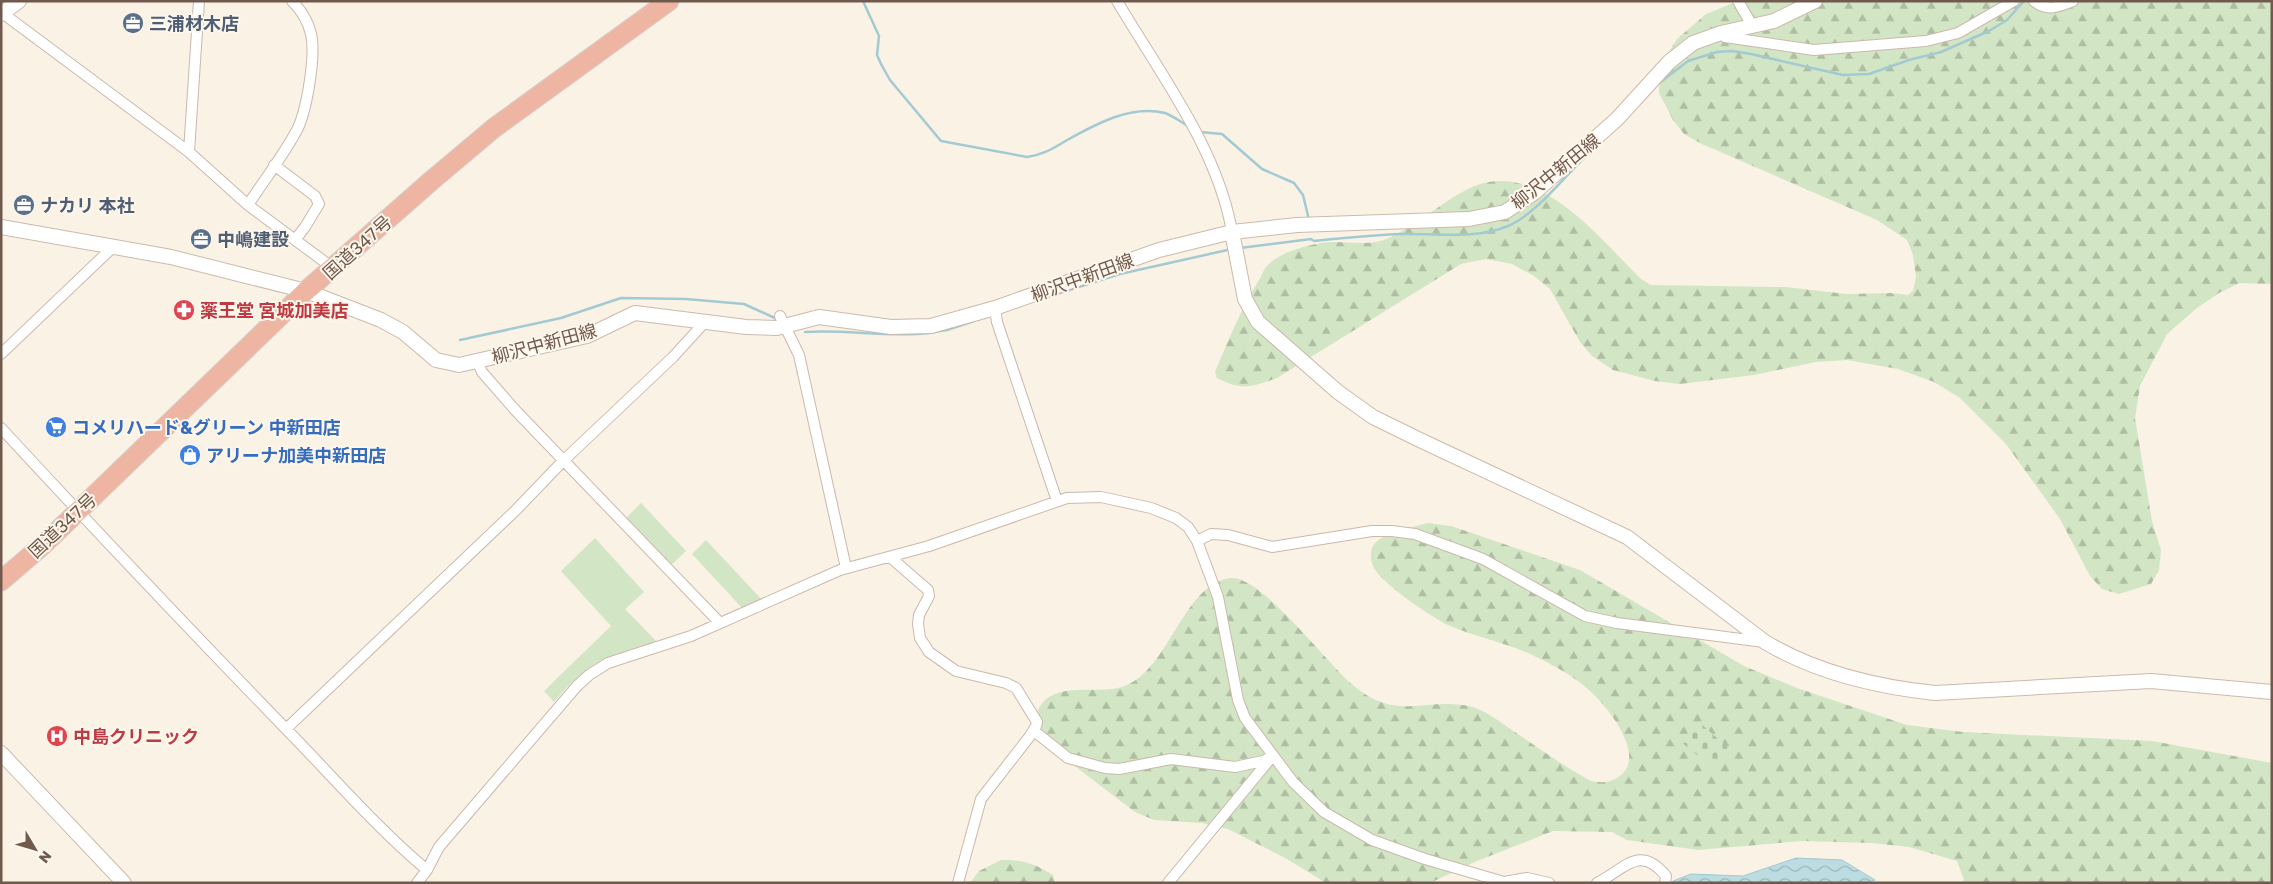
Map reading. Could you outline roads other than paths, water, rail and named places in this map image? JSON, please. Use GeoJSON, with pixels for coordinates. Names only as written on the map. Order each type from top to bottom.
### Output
{"type":"FeatureCollection","features":[{"type":"Feature","properties":{"kind":"highway","name":"国道347号"},"geometry":{"type":"LineString","coordinates":[[1,581],[78,511],[306,291],[431,181],[494,128],[662,4]]}},
{"type":"Feature","properties":{"kind":"street"},"geometry":{"type":"LineString","coordinates":[[19,1],[2,13],[189,152],[248,205],[332,268]]}},
{"type":"Feature","properties":{"kind":"street"},"geometry":{"type":"LineString","coordinates":[[189,152],[199,1]]}},
{"type":"Feature","properties":{"kind":"street"},"geometry":{"type":"LineString","coordinates":[[248,205],[298,128],[306,99],[313,48],[304,16],[292,1]]}},
{"type":"Feature","properties":{"kind":"street"},"geometry":{"type":"LineString","coordinates":[[1116,1],[1202,145],[1227,204],[1245,299],[1258,322],[1338,392],[1373,417],[1627,537],[1765,642],[1787,655],[1824,668],[1902,689],[1919,691],[1969,691],[2151,681],[2272,692]]}},
{"type":"Feature","properties":{"kind":"street"},"geometry":{"type":"LineString","coordinates":[[1738,1],[1753,27]]}},
{"type":"Feature","properties":{"kind":"street","name":"柳沢中新田線"},"geometry":{"type":"LineString","coordinates":[[1,228],[180,260],[306,291],[381,320],[403,332],[436,360],[459,365],[587,336],[635,313],[746,327],[819,317],[891,327],[931,326],[994,308],[1158,250],[1297,225],[1469,219],[1504,212],[1534,193],[1618,119],[1669,62],[1693,43],[1720,33],[1774,22],[1815,1]]}},
{"type":"Feature","properties":{"kind":"street"},"geometry":{"type":"LineString","coordinates":[[1720,33],[1725,37],[1814,50],[1926,41],[1958,33],[2014,1]]}},
{"type":"Feature","properties":{"kind":"street"},"geometry":{"type":"LineString","coordinates":[[2034,1],[2041,6],[2051,9],[2073,1]]}},
{"type":"Feature","properties":{"kind":"street"},"geometry":{"type":"LineString","coordinates":[[274,165],[315,196],[319,204],[295,240]]}},
{"type":"Feature","properties":{"kind":"street"},"geometry":{"type":"LineString","coordinates":[[1,354],[113,247]]}},
{"type":"Feature","properties":{"kind":"street"},"geometry":{"type":"LineString","coordinates":[[994,308],[1057,501]]}},
{"type":"Feature","properties":{"kind":"street"},"geometry":{"type":"LineString","coordinates":[[782,321],[799,356],[846,568]]}},
{"type":"Feature","properties":{"kind":"street"},"geometry":{"type":"LineString","coordinates":[[286,729],[516,510],[563,461],[673,357],[705,322]]}},
{"type":"Feature","properties":{"kind":"street"},"geometry":{"type":"LineString","coordinates":[[477,360],[482,372],[563,461],[720,624]]}},
{"type":"Feature","properties":{"kind":"street"},"geometry":{"type":"LineString","coordinates":[[1,428],[286,729],[387,833],[427,870]]}},
{"type":"Feature","properties":{"kind":"street"},"geometry":{"type":"LineString","coordinates":[[417,883],[427,870],[439,847],[589,674],[608,663],[691,636],[846,568],[947,540],[1067,498],[1101,497],[1151,508],[1176,518],[1188,527],[1196,541],[1218,597],[1238,700],[1251,728],[1293,782],[1324,812],[1372,840],[1425,859],[1504,882],[1527,878],[1549,883]]}},
{"type":"Feature","properties":{"kind":"street"},"geometry":{"type":"LineString","coordinates":[[1196,541],[1212,534],[1228,535],[1272,547],[1372,532],[1392,531],[1415,534],[1483,559],[1585,616],[1617,624],[1765,642]]}},
{"type":"Feature","properties":{"kind":"street"},"geometry":{"type":"LineString","coordinates":[[890,557],[928,590],[929,596],[919,615],[918,624],[920,638],[929,652],[941,663],[956,671],[1006,683],[1016,688],[1035,716],[1036,726],[1034,731],[982,799],[958,883]]}},
{"type":"Feature","properties":{"kind":"street"},"geometry":{"type":"LineString","coordinates":[[1034,731],[1068,758],[1106,768],[1119,769],[1171,759],[1235,767],[1263,761],[1273,756]]}},
{"type":"Feature","properties":{"kind":"street"},"geometry":{"type":"LineString","coordinates":[[1,754],[124,883]]}},
{"type":"Feature","properties":{"kind":"street"},"geometry":{"type":"LineString","coordinates":[[1168,883],[1273,756]]}},
{"type":"Feature","properties":{"kind":"street"},"geometry":{"type":"LineString","coordinates":[[1597,883],[1626,863],[1638,860],[1653,863],[1660,868],[1666,876],[1665,883]]}},
{"type":"Feature","properties":{"kind":"water"},"geometry":{"type":"Polygon","coordinates":[[[1796,858],[1842,860],[1875,880],[1867,883],[1673,883],[1673,881],[1691,874],[1743,876],[1796,858]]]}},
{"type":"Feature","properties":{"kind":"waterway"},"geometry":{"type":"LineString","coordinates":[[863,1],[879,36],[877,55],[881,64],[890,80],[941,141],[1027,157],[1044,153],[1091,127],[1127,113],[1140,111],[1165,113],[1188,126]]}},
{"type":"Feature","properties":{"kind":"waterway"},"geometry":{"type":"LineString","coordinates":[[1658,84],[1688,61],[1717,52],[1732,51],[1843,75],[1869,74],[1909,60],[1941,52],[1989,31],[2007,20],[2024,1]]}},
{"type":"Feature","properties":{"kind":"waterway"},"geometry":{"type":"LineString","coordinates":[[1200,132],[1222,134],[1262,169],[1294,183],[1303,195],[1309,220]]}},
{"type":"Feature","properties":{"kind":"waterway"},"geometry":{"type":"LineString","coordinates":[[1240,248],[1311,239],[1314,241],[1402,234],[1456,235],[1495,230],[1508,226],[1529,213],[1585,157]]}},
{"type":"Feature","properties":{"kind":"waterway"},"geometry":{"type":"LineString","coordinates":[[1044,298],[1120,274],[1232,249]]}},
{"type":"Feature","properties":{"kind":"waterway"},"geometry":{"type":"LineString","coordinates":[[460,340],[561,318],[621,298],[686,299],[744,304],[777,319]]}},
{"type":"Feature","properties":{"kind":"waterway"},"geometry":{"type":"LineString","coordinates":[[934,332],[947,330],[974,321]]}},
{"type":"Feature","properties":{"kind":"waterway"},"geometry":{"type":"LineString","coordinates":[[805,332],[898,335],[929,333]]}},
{"type":"Feature","properties":{"kind":"place","name":"三浦材木店"},"geometry":{"type":"Point","coordinates":[133,23]}},
{"type":"Feature","properties":{"kind":"place","name":"ナカリ 本社"},"geometry":{"type":"Point","coordinates":[24,205]}},
{"type":"Feature","properties":{"kind":"place","name":"中嶋建設"},"geometry":{"type":"Point","coordinates":[201,239]}},
{"type":"Feature","properties":{"kind":"place","name":"薬王堂 宮城加美店"},"geometry":{"type":"Point","coordinates":[184,310]}},
{"type":"Feature","properties":{"kind":"place","name":"コメリハード&グリーン 中新田店"},"geometry":{"type":"Point","coordinates":[56,427]}},
{"type":"Feature","properties":{"kind":"place","name":"アリーナ加美中新田店"},"geometry":{"type":"Point","coordinates":[190,455]}},
{"type":"Feature","properties":{"kind":"place","name":"中島クリニック"},"geometry":{"type":"Point","coordinates":[57,736]}}]}
